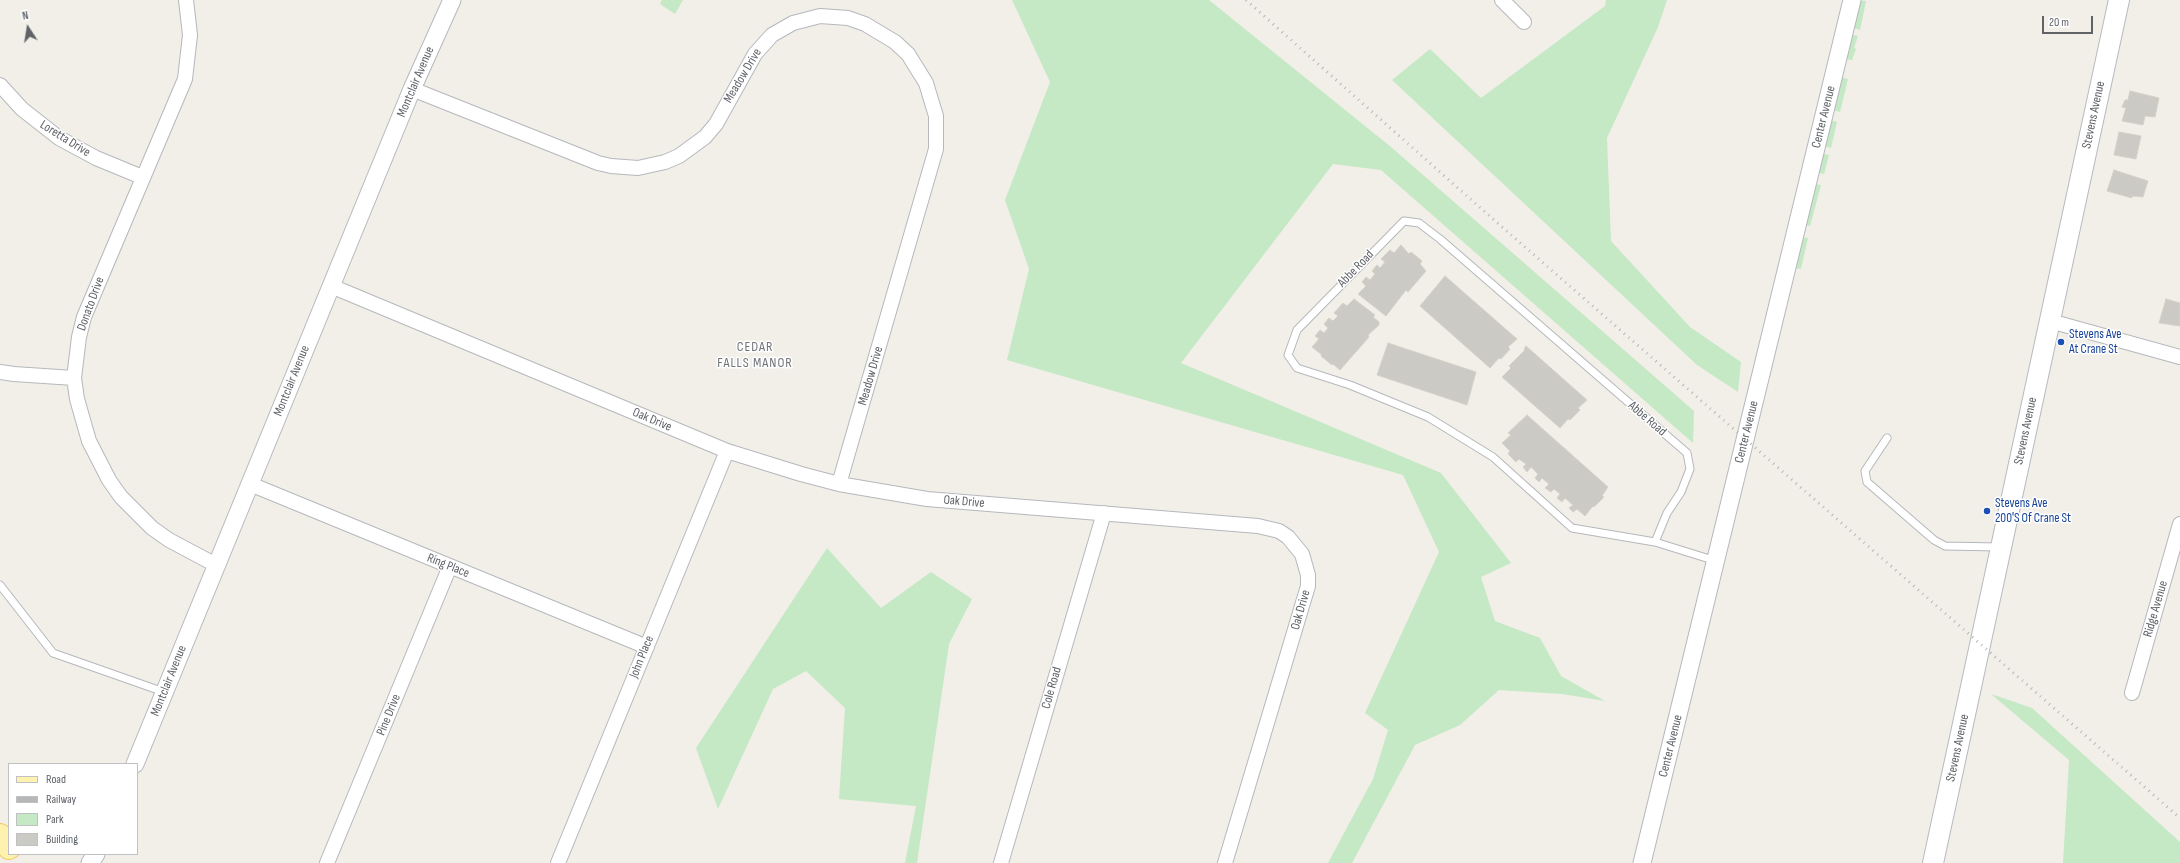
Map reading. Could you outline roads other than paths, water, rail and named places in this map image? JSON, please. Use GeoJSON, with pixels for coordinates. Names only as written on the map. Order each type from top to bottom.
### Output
{"type":"FeatureCollection","features":[{"type":"Feature","properties":{"kind":"main road","name":"Stevens Avenue"},"geometry":{"type":"LineString","coordinates":[[1933,863],[2119,0]]}},
{"type":"Feature","properties":{"kind":"main road"},"geometry":{"type":"LineString","coordinates":[[0,835],[8,847]]}},
{"type":"Feature","properties":{"kind":"street","name":"Donato Drive"},"geometry":{"type":"LineString","coordinates":[[186,0],[190,35],[185,79],[142,177],[84,317],[79,337],[74,378],[77,399],[89,441],[109,480],[121,497],[152,528],[169,540],[216,565]]}},
{"type":"Feature","properties":{"kind":"street","name":"Montclair Avenue"},"geometry":{"type":"LineString","coordinates":[[135,763],[412,89],[452,0]]}},
{"type":"Feature","properties":{"kind":"street"},"geometry":{"type":"LineString","coordinates":[[1502,0],[1524,22]]}},
{"type":"Feature","properties":{"kind":"street","name":"Center Avenue"},"geometry":{"type":"LineString","coordinates":[[1642,863],[1852,0]]}},
{"type":"Feature","properties":{"kind":"street","name":"Meadow Drive"},"geometry":{"type":"LineString","coordinates":[[412,89],[598,163],[611,166],[638,168],[664,162],[680,156],[705,137],[716,124],[755,54],[772,36],[793,23],[820,16],[848,18],[870,26],[895,42],[918,68],[930,94],[936,116],[936,149],[839,484]]}},
{"type":"Feature","properties":{"kind":"street","name":"Loretta Drive"},"geometry":{"type":"LineString","coordinates":[[0,85],[22,109],[59,138],[96,158],[142,177]]}},
{"type":"Feature","properties":{"kind":"street","name":"Oak Drive"},"geometry":{"type":"LineString","coordinates":[[331,286],[727,451],[771,466],[839,484],[927,499],[1268,528],[1288,537],[1302,554],[1306,565],[1308,586],[1225,863]]}},
{"type":"Feature","properties":{"kind":"street"},"geometry":{"type":"LineString","coordinates":[[2050,321],[2180,357]]}},
{"type":"Feature","properties":{"kind":"street"},"geometry":{"type":"LineString","coordinates":[[0,372],[74,378]]}},
{"type":"Feature","properties":{"kind":"street","name":"John Place"},"geometry":{"type":"LineString","coordinates":[[558,863],[727,451]]}},
{"type":"Feature","properties":{"kind":"street","name":"Ring Place"},"geometry":{"type":"LineString","coordinates":[[250,484],[646,647]]}},
{"type":"Feature","properties":{"kind":"street","name":"Cole Road"},"geometry":{"type":"LineString","coordinates":[[1001,863],[1104,513]]}},
{"type":"Feature","properties":{"kind":"street","name":"Ridge Avenue"},"geometry":{"type":"LineString","coordinates":[[2132,693],[2180,524]]}},
{"type":"Feature","properties":{"kind":"street","name":"Pine Drive"},"geometry":{"type":"LineString","coordinates":[[327,863],[450,566]]}},
{"type":"Feature","properties":{"kind":"lane","name":"Abbe Road"},"geometry":{"type":"LineString","coordinates":[[1655,542],[1667,513],[1681,492],[1690,469],[1687,453],[1440,238],[1419,223],[1404,221],[1297,330],[1288,355],[1297,368],[1350,385],[1428,417],[1493,457],[1572,528],[1655,542],[1716,561]]}},
{"type":"Feature","properties":{"kind":"lane"},"geometry":{"type":"LineString","coordinates":[[1887,438],[1865,471],[1867,482],[1934,540],[1945,546],[2001,548]]}},
{"type":"Feature","properties":{"kind":"lane"},"geometry":{"type":"LineString","coordinates":[[0,585],[53,653],[165,692]]}},
{"type":"Feature","properties":{"kind":"railway"},"geometry":{"type":"LineString","coordinates":[[1246,0],[1502,227],[2180,818]]}},
{"type":"Feature","properties":{"kind":"place","name":"Stevens Ave At Crane St"},"geometry":{"type":"Point","coordinates":[2061,342]}},
{"type":"Feature","properties":{"kind":"place","name":"Stevens Ave 200'S Of Crane St"},"geometry":{"type":"Point","coordinates":[1987,511]}},
{"type":"Feature","properties":{"kind":"district","name":"CEDAR FALLS MANOR"},"geometry":{"type":"Point","coordinates":[755,356]}}]}
